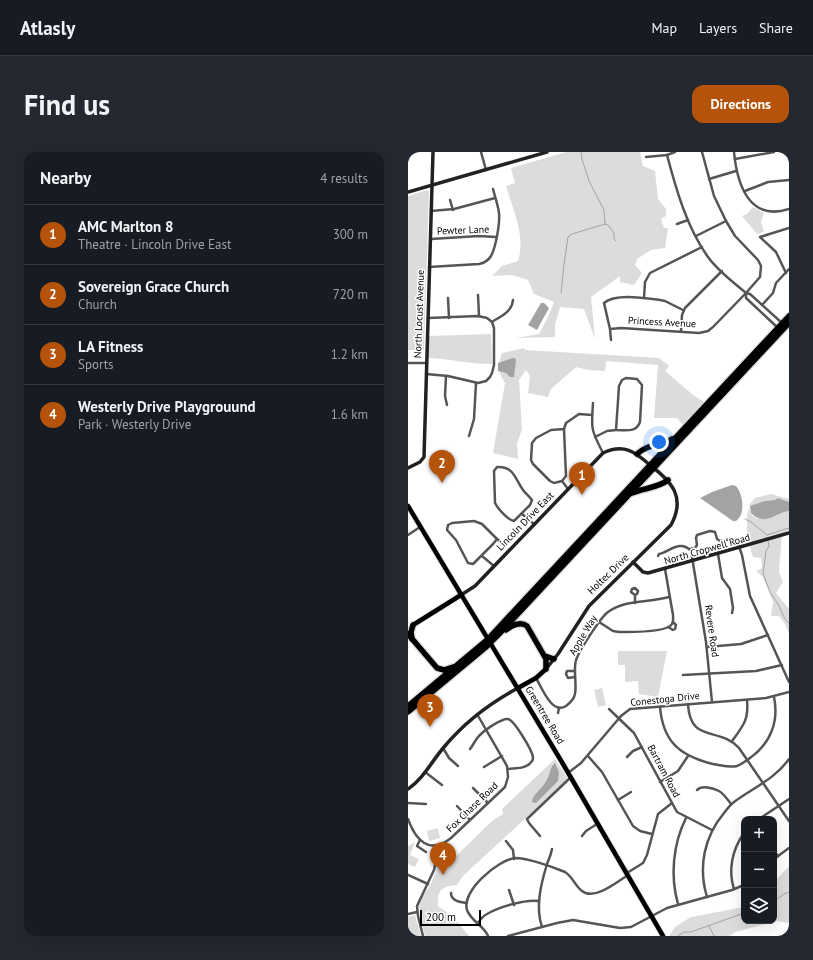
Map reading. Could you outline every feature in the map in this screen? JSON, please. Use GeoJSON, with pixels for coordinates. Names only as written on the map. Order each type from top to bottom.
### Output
{"type":"FeatureCollection","features":[{"type":"Feature","properties":{"kind":"highway"},"geometry":{"type":"LineString","coordinates":[[408,712],[501,632],[630,494],[682,432],[789,316]]}},
{"type":"Feature","properties":{"kind":"highway"},"geometry":{"type":"LineString","coordinates":[[408,706],[490,641],[789,323]]}},
{"type":"Feature","properties":{"kind":"highway"},"geometry":{"type":"LineString","coordinates":[[770,344],[770,341],[781,328],[780,326]]}},
{"type":"Feature","properties":{"kind":"highway"},"geometry":{"type":"LineString","coordinates":[[637,454],[646,447],[670,441],[682,432]]}},
{"type":"Feature","properties":{"kind":"highway"},"geometry":{"type":"LineString","coordinates":[[630,494],[642,489],[660,486],[668,480]]}},
{"type":"Feature","properties":{"kind":"highway"},"geometry":{"type":"LineString","coordinates":[[501,632],[516,624],[524,624],[531,632],[545,656],[547,663],[546,669]]}},
{"type":"Feature","properties":{"kind":"highway"},"geometry":{"type":"LineString","coordinates":[[413,639],[411,632],[414,625]]}},
{"type":"Feature","properties":{"kind":"highway"},"geometry":{"type":"LineString","coordinates":[[408,634],[437,668],[448,669],[461,663]]}},
{"type":"Feature","properties":{"kind":"highway"},"geometry":{"type":"LineString","coordinates":[[545,656],[554,660]]}},
{"type":"Feature","properties":{"kind":"main road","name":"Greentree Road"},"geometry":{"type":"LineString","coordinates":[[408,506],[570,775],[663,936]]}},
{"type":"Feature","properties":{"kind":"main road","name":"Lincoln Drive East"},"geometry":{"type":"LineString","coordinates":[[414,625],[461,595]]}},
{"type":"Feature","properties":{"kind":"main road","name":"Holtec Drive"},"geometry":{"type":"LineString","coordinates":[[518,688],[536,678],[546,669]]}},
{"type":"Feature","properties":{"kind":"street","name":"North Locust Avenue"},"geometry":{"type":"LineString","coordinates":[[408,468],[420,462],[424,457],[433,152]]}},
{"type":"Feature","properties":{"kind":"street"},"geometry":{"type":"LineString","coordinates":[[481,152],[486,170]]}},
{"type":"Feature","properties":{"kind":"street"},"geometry":{"type":"LineString","coordinates":[[408,192],[547,152]]}},
{"type":"Feature","properties":{"kind":"street"},"geometry":{"type":"LineString","coordinates":[[646,157],[667,155],[675,152]]}},
{"type":"Feature","properties":{"kind":"street","name":"Princess Avenue"},"geometry":{"type":"LineString","coordinates":[[610,329],[621,328],[699,333],[708,331],[760,277],[761,266],[758,260],[735,236],[714,196],[702,152]]}},
{"type":"Feature","properties":{"kind":"street"},"geometry":{"type":"LineString","coordinates":[[734,152],[736,171],[753,204],[766,212],[789,209]]}},
{"type":"Feature","properties":{"kind":"street"},"geometry":{"type":"LineString","coordinates":[[734,159],[774,152]]}},
{"type":"Feature","properties":{"kind":"street"},"geometry":{"type":"LineString","coordinates":[[667,155],[679,197],[688,220],[708,258],[746,293],[750,294],[762,305],[780,326]]}},
{"type":"Feature","properties":{"kind":"street"},"geometry":{"type":"LineString","coordinates":[[709,179],[736,171]]}},
{"type":"Feature","properties":{"kind":"street"},"geometry":{"type":"LineString","coordinates":[[745,191],[768,182],[789,180]]}},
{"type":"Feature","properties":{"kind":"street"},"geometry":{"type":"LineString","coordinates":[[429,267],[476,265],[484,263],[492,255],[499,216],[493,189]]}},
{"type":"Feature","properties":{"kind":"street"},"geometry":{"type":"LineString","coordinates":[[432,211],[453,210],[495,198]]}},
{"type":"Feature","properties":{"kind":"street"},"geometry":{"type":"LineString","coordinates":[[450,200],[453,210]]}},
{"type":"Feature","properties":{"kind":"street"},"geometry":{"type":"LineString","coordinates":[[677,224],[688,220]]}},
{"type":"Feature","properties":{"kind":"street"},"geometry":{"type":"LineString","coordinates":[[696,236],[726,221]]}},
{"type":"Feature","properties":{"kind":"street"},"geometry":{"type":"LineString","coordinates":[[786,272],[776,252],[760,237],[789,228]]}},
{"type":"Feature","properties":{"kind":"street","name":"Pewter Lane"},"geometry":{"type":"LineString","coordinates":[[430,239],[482,236],[496,237]]}},
{"type":"Feature","properties":{"kind":"street"},"geometry":{"type":"LineString","coordinates":[[644,298],[645,282],[650,273],[702,247]]}},
{"type":"Feature","properties":{"kind":"street"},"geometry":{"type":"LineString","coordinates":[[759,310],[773,293],[776,283],[789,269]]}},
{"type":"Feature","properties":{"kind":"street"},"geometry":{"type":"LineString","coordinates":[[681,331],[683,310],[722,271]]}},
{"type":"Feature","properties":{"kind":"street"},"geometry":{"type":"LineString","coordinates":[[746,293],[746,298],[780,326]]}},
{"type":"Feature","properties":{"kind":"street"},"geometry":{"type":"LineString","coordinates":[[478,295],[479,316]]}},
{"type":"Feature","properties":{"kind":"street"},"geometry":{"type":"LineString","coordinates":[[611,340],[604,303],[609,300],[623,297],[644,298],[665,301],[683,310]]}},
{"type":"Feature","properties":{"kind":"street"},"geometry":{"type":"LineString","coordinates":[[448,298],[449,318]]}},
{"type":"Feature","properties":{"kind":"street"},"geometry":{"type":"LineString","coordinates":[[492,322],[510,310],[513,300]]}},
{"type":"Feature","properties":{"kind":"street"},"geometry":{"type":"LineString","coordinates":[[426,374],[446,376],[476,383],[486,381],[490,378],[493,370],[494,335],[492,322],[487,318],[479,316],[427,318]]}},
{"type":"Feature","properties":{"kind":"street"},"geometry":{"type":"LineString","coordinates":[[408,363],[426,363]]}},
{"type":"Feature","properties":{"kind":"street"},"geometry":{"type":"LineString","coordinates":[[446,376],[444,396],[447,405]]}},
{"type":"Feature","properties":{"kind":"street"},"geometry":{"type":"LineString","coordinates":[[595,437],[607,431],[632,430],[640,424],[642,387],[640,381],[637,379],[626,378],[619,383],[616,430]]}},
{"type":"Feature","properties":{"kind":"street"},"geometry":{"type":"LineString","coordinates":[[469,436],[474,419],[476,383]]}},
{"type":"Feature","properties":{"kind":"street"},"geometry":{"type":"LineString","coordinates":[[593,402],[592,426],[595,437],[603,453],[622,448],[637,454],[652,467]]}},
{"type":"Feature","properties":{"kind":"street"},"geometry":{"type":"LineString","coordinates":[[564,429],[551,430],[534,439],[532,444],[532,460],[534,466],[550,481],[556,483],[562,481],[566,473],[564,429],[567,421],[580,414],[592,414]]}},
{"type":"Feature","properties":{"kind":"street","name":"Lincoln Drive East"},"geometry":{"type":"LineString","coordinates":[[461,595],[475,586],[603,453]]}},
{"type":"Feature","properties":{"kind":"street"},"geometry":{"type":"LineString","coordinates":[[497,467],[506,469],[514,474],[523,490],[532,500],[531,504],[522,514],[516,520],[512,521],[495,505],[494,473],[497,467]]}},
{"type":"Feature","properties":{"kind":"street","name":"Holtec Drive"},"geometry":{"type":"LineString","coordinates":[[546,669],[554,660],[589,606],[665,532],[675,518],[677,505],[674,489],[668,480],[652,467]]}},
{"type":"Feature","properties":{"kind":"street"},"geometry":{"type":"LineString","coordinates":[[562,481],[568,489]]}},
{"type":"Feature","properties":{"kind":"street"},"geometry":{"type":"LineString","coordinates":[[522,514],[535,525]]}},
{"type":"Feature","properties":{"kind":"street"},"geometry":{"type":"LineString","coordinates":[[497,539],[473,564],[468,563],[456,540],[447,530],[448,524],[474,521],[482,524],[503,544]]}},
{"type":"Feature","properties":{"kind":"street"},"geometry":{"type":"LineString","coordinates":[[408,534],[421,527]]}},
{"type":"Feature","properties":{"kind":"street"},"geometry":{"type":"LineString","coordinates":[[658,556],[672,547],[681,546],[690,549],[695,548],[697,545],[697,535],[712,531],[715,532],[719,541],[733,538],[739,543],[749,593],[789,682]]}},
{"type":"Feature","properties":{"kind":"street","name":"North Cropwell Road"},"geometry":{"type":"LineString","coordinates":[[633,562],[643,572],[648,573],[789,534]]}},
{"type":"Feature","properties":{"kind":"street","name":"Revere Road"},"geometry":{"type":"LineString","coordinates":[[690,549],[707,647],[712,702]]}},
{"type":"Feature","properties":{"kind":"street"},"geometry":{"type":"LineString","coordinates":[[718,554],[722,578],[730,589],[733,608],[732,613]]}},
{"type":"Feature","properties":{"kind":"street"},"geometry":{"type":"LineString","coordinates":[[482,556],[494,566]]}},
{"type":"Feature","properties":{"kind":"street"},"geometry":{"type":"LineString","coordinates":[[664,569],[673,622],[676,625],[675,629],[672,630],[668,627]]}},
{"type":"Feature","properties":{"kind":"street"},"geometry":{"type":"LineString","coordinates":[[635,595],[635,603]]}},
{"type":"Feature","properties":{"kind":"street","name":"Apple Way"},"geometry":{"type":"LineString","coordinates":[[559,708],[567,705],[574,698],[576,660],[578,654],[599,622],[607,613],[624,604],[669,598]]}},
{"type":"Feature","properties":{"kind":"street"},"geometry":{"type":"LineString","coordinates":[[599,622],[616,632],[660,630],[668,627],[673,622]]}},
{"type":"Feature","properties":{"kind":"street","name":"Lincoln Drive East"},"geometry":{"type":"LineString","coordinates":[[408,629],[414,625]]}},
{"type":"Feature","properties":{"kind":"street"},"geometry":{"type":"LineString","coordinates":[[707,647],[741,644],[768,635]]}},
{"type":"Feature","properties":{"kind":"street"},"geometry":{"type":"LineString","coordinates":[[683,675],[756,671],[782,665]]}},
{"type":"Feature","properties":{"kind":"street"},"geometry":{"type":"LineString","coordinates":[[575,671],[568,671],[566,675],[568,678],[575,677]]}},
{"type":"Feature","properties":{"kind":"street"},"geometry":{"type":"LineString","coordinates":[[536,678],[552,704],[559,708],[558,712]]}},
{"type":"Feature","properties":{"kind":"street"},"geometry":{"type":"LineString","coordinates":[[408,789],[417,782],[457,733],[478,714],[518,688]]}},
{"type":"Feature","properties":{"kind":"street","name":"Conestoga Drive"},"geometry":{"type":"LineString","coordinates":[[540,836],[527,819],[588,756],[619,718],[630,709],[746,700],[774,697],[789,692]]}},
{"type":"Feature","properties":{"kind":"street"},"geometry":{"type":"LineString","coordinates":[[660,707],[663,725],[675,747],[688,756],[705,762],[737,766],[761,749],[771,734],[776,712],[774,697]]}},
{"type":"Feature","properties":{"kind":"street"},"geometry":{"type":"LineString","coordinates":[[732,741],[746,720],[748,709],[746,700]]}},
{"type":"Feature","properties":{"kind":"street"},"geometry":{"type":"LineString","coordinates":[[688,704],[689,718],[697,728],[704,732],[732,741],[739,748],[789,821]]}},
{"type":"Feature","properties":{"kind":"street","name":"Bartram Road"},"geometry":{"type":"LineString","coordinates":[[609,709],[631,729],[678,812],[686,818],[712,830]]}},
{"type":"Feature","properties":{"kind":"street"},"geometry":{"type":"LineString","coordinates":[[470,749],[486,729],[507,719],[517,727],[533,756],[531,763],[523,767],[508,769],[502,756],[486,729],[478,714]]}},
{"type":"Feature","properties":{"kind":"street"},"geometry":{"type":"LineString","coordinates":[[627,757],[633,751],[642,747]]}},
{"type":"Feature","properties":{"kind":"street"},"geometry":{"type":"LineString","coordinates":[[444,748],[449,758],[458,766]]}},
{"type":"Feature","properties":{"kind":"street"},"geometry":{"type":"LineString","coordinates":[[484,767],[502,756]]}},
{"type":"Feature","properties":{"kind":"street"},"geometry":{"type":"LineString","coordinates":[[588,756],[602,772],[635,828],[652,834]]}},
{"type":"Feature","properties":{"kind":"street"},"geometry":{"type":"LineString","coordinates":[[660,782],[678,771],[688,756]]}},
{"type":"Feature","properties":{"kind":"street"},"geometry":{"type":"LineString","coordinates":[[707,897],[703,878],[703,860],[707,842],[712,830],[720,817],[731,804],[779,771],[789,759]]}},
{"type":"Feature","properties":{"kind":"street","name":"Fox Chase Road"},"geometry":{"type":"LineString","coordinates":[[436,845],[443,844],[488,804],[505,786],[508,777],[508,769]]}},
{"type":"Feature","properties":{"kind":"street"},"geometry":{"type":"LineString","coordinates":[[425,772],[442,785]]}},
{"type":"Feature","properties":{"kind":"street"},"geometry":{"type":"LineString","coordinates":[[697,790],[704,787],[720,792],[731,804]]}},
{"type":"Feature","properties":{"kind":"street"},"geometry":{"type":"LineString","coordinates":[[473,788],[488,804]]}},
{"type":"Feature","properties":{"kind":"street"},"geometry":{"type":"LineString","coordinates":[[618,800],[631,792]]}},
{"type":"Feature","properties":{"kind":"street"},"geometry":{"type":"LineString","coordinates":[[763,816],[789,799]]}},
{"type":"Feature","properties":{"kind":"street"},"geometry":{"type":"LineString","coordinates":[[408,803],[426,804]]}},
{"type":"Feature","properties":{"kind":"street"},"geometry":{"type":"LineString","coordinates":[[488,936],[485,930],[470,915],[467,910],[466,903],[470,892],[486,875],[502,862],[514,858],[524,859],[568,873],[581,890],[588,894],[599,892],[643,863],[658,814],[672,803]]}},
{"type":"Feature","properties":{"kind":"street"},"geometry":{"type":"LineString","coordinates":[[457,806],[470,820]]}},
{"type":"Feature","properties":{"kind":"street"},"geometry":{"type":"LineString","coordinates":[[678,904],[674,878],[674,862],[679,836],[686,818]]}},
{"type":"Feature","properties":{"kind":"street"},"geometry":{"type":"LineString","coordinates":[[408,819],[415,835],[420,840],[428,844],[436,845],[435,863],[428,884],[418,902],[417,912],[423,936]]}},
{"type":"Feature","properties":{"kind":"street"},"geometry":{"type":"LineString","coordinates":[[582,836],[586,831],[597,824]]}},
{"type":"Feature","properties":{"kind":"street"},"geometry":{"type":"LineString","coordinates":[[734,890],[731,874],[732,861],[736,847],[741,838]]}},
{"type":"Feature","properties":{"kind":"street"},"geometry":{"type":"LineString","coordinates":[[420,840],[417,846],[426,852]]}},
{"type":"Feature","properties":{"kind":"street"},"geometry":{"type":"LineString","coordinates":[[506,841],[513,850],[514,858]]}},
{"type":"Feature","properties":{"kind":"street"},"geometry":{"type":"LineString","coordinates":[[775,852],[778,856],[789,848]]}},
{"type":"Feature","properties":{"kind":"street"},"geometry":{"type":"LineString","coordinates":[[542,927],[538,911],[539,901],[546,866],[552,849]]}},
{"type":"Feature","properties":{"kind":"street"},"geometry":{"type":"LineString","coordinates":[[408,875],[428,884]]}},
{"type":"Feature","properties":{"kind":"street"},"geometry":{"type":"LineString","coordinates":[[508,936],[573,920],[626,928],[636,925],[664,909],[734,890],[741,886]]}},
{"type":"Feature","properties":{"kind":"street"},"geometry":{"type":"LineString","coordinates":[[509,890],[514,905]]}},
{"type":"Feature","properties":{"kind":"street"},"geometry":{"type":"LineString","coordinates":[[451,893],[452,897],[456,900],[466,903]]}},
{"type":"Feature","properties":{"kind":"street"},"geometry":{"type":"LineString","coordinates":[[478,923],[486,914],[498,909],[531,901],[539,901]]}},
{"type":"Feature","properties":{"kind":"street"},"geometry":{"type":"LineString","coordinates":[[408,914],[417,912]]}},
{"type":"Feature","properties":{"kind":"shaded area"},"geometry":{"type":"Polygon","coordinates":[[[566,152],[640,152],[643,166],[655,171],[658,199],[666,209],[666,216],[661,219],[664,228],[668,228],[665,248],[651,250],[637,259],[635,265],[642,273],[634,285],[620,282],[620,276],[591,297],[595,339],[584,309],[560,307],[555,325],[555,337],[516,338],[539,334],[554,302],[534,294],[528,280],[512,275],[492,276],[502,266],[518,261],[520,252],[520,233],[518,223],[506,186],[515,183],[511,168],[566,152]]]}},
{"type":"Feature","properties":{"kind":"shaded area"},"geometry":{"type":"Polygon","coordinates":[[[427,190],[429,192],[424,350],[408,350],[408,196],[427,190]]]}},
{"type":"Feature","properties":{"kind":"shaded area"},"geometry":{"type":"Polygon","coordinates":[[[753,207],[764,213],[761,222],[764,232],[757,234],[742,216],[747,214],[753,207]]]}},
{"type":"Feature","properties":{"kind":"shaded area"},"geometry":{"type":"Polygon","coordinates":[[[541,303],[544,303],[549,308],[537,330],[528,325],[541,303]]]}},
{"type":"Feature","properties":{"kind":"shaded area"},"geometry":{"type":"Polygon","coordinates":[[[491,334],[492,364],[428,358],[429,336],[491,334]]]}},
{"type":"Feature","properties":{"kind":"shaded area"},"geometry":{"type":"Polygon","coordinates":[[[524,348],[525,350],[659,358],[669,366],[665,371],[693,395],[704,402],[683,425],[677,418],[654,418],[658,365],[606,361],[605,371],[588,370],[576,367],[551,389],[548,397],[528,393],[530,376],[526,370],[519,380],[522,429],[517,444],[518,459],[493,453],[505,383],[500,375],[500,358],[502,353],[524,348]]]}},
{"type":"Feature","properties":{"kind":"shaded area"},"geometry":{"type":"Polygon","coordinates":[[[513,358],[516,360],[514,377],[510,377],[506,373],[498,371],[498,363],[513,358]]]}},
{"type":"Feature","properties":{"kind":"shaded area"},"geometry":{"type":"Polygon","coordinates":[[[732,485],[736,486],[742,499],[741,514],[736,521],[733,521],[700,498],[732,485]]]}},
{"type":"Feature","properties":{"kind":"shaded area"},"geometry":{"type":"Polygon","coordinates":[[[771,494],[789,499],[789,502],[778,498],[749,507],[755,498],[771,494]]]}},
{"type":"Feature","properties":{"kind":"shaded area"},"geometry":{"type":"Polygon","coordinates":[[[778,498],[789,502],[789,511],[765,519],[756,517],[751,513],[750,506],[778,498]]]}},
{"type":"Feature","properties":{"kind":"shaded area"},"geometry":{"type":"Polygon","coordinates":[[[749,507],[751,514],[755,518],[761,519],[773,517],[789,511],[789,531],[782,534],[779,572],[783,582],[776,593],[789,609],[789,634],[785,624],[779,616],[771,616],[773,602],[763,577],[756,571],[762,568],[761,558],[753,557],[747,537],[747,515],[749,507]]]}},
{"type":"Feature","properties":{"kind":"shaded area"},"geometry":{"type":"Polygon","coordinates":[[[618,651],[667,651],[658,697],[639,694],[638,681],[625,682],[625,665],[618,665],[618,651]]]}},
{"type":"Feature","properties":{"kind":"shaded area"},"geometry":{"type":"Polygon","coordinates":[[[602,688],[606,705],[598,707],[594,690],[602,688]]]}},
{"type":"Feature","properties":{"kind":"shaded area"},"geometry":{"type":"Polygon","coordinates":[[[555,759],[568,779],[463,876],[457,885],[444,888],[439,893],[438,906],[453,917],[469,936],[425,936],[419,906],[420,901],[432,882],[438,865],[441,866],[449,859],[452,860],[492,821],[503,814],[502,809],[555,759]]]}},
{"type":"Feature","properties":{"kind":"shaded area"},"geometry":{"type":"Polygon","coordinates":[[[555,763],[559,772],[558,781],[536,803],[532,802],[535,795],[547,781],[555,763]]]}},
{"type":"Feature","properties":{"kind":"shaded area"},"geometry":{"type":"Polygon","coordinates":[[[438,828],[440,838],[429,841],[427,831],[438,828]]]}},
{"type":"Feature","properties":{"kind":"shaded area"},"geometry":{"type":"Polygon","coordinates":[[[415,842],[410,855],[419,859],[415,867],[408,864],[408,846],[415,842]]]}},
{"type":"Feature","properties":{"kind":"shaded area"},"geometry":{"type":"Polygon","coordinates":[[[789,866],[789,923],[777,921],[777,879],[789,866]]]}},
{"type":"Feature","properties":{"kind":"shaded area"},"geometry":{"type":"Polygon","coordinates":[[[741,908],[741,924],[765,924],[735,932],[730,936],[669,936],[675,927],[691,917],[741,908]]]}},
{"type":"Feature","properties":{"kind":"shaded area"},"geometry":{"type":"Polygon","coordinates":[[[415,915],[421,936],[408,936],[408,917],[415,915]]]}},
{"type":"Feature","properties":{"kind":"waterway"},"geometry":{"type":"LineString","coordinates":[[581,152],[589,181],[604,210],[605,224]]}},
{"type":"Feature","properties":{"kind":"waterway"},"geometry":{"type":"LineString","coordinates":[[605,224],[608,225],[614,233],[614,239],[616,241]]}},
{"type":"Feature","properties":{"kind":"waterway"},"geometry":{"type":"LineString","coordinates":[[561,293],[568,237],[572,234],[605,224]]}},
{"type":"Feature","properties":{"kind":"waterway"},"geometry":{"type":"LineString","coordinates":[[745,519],[767,535]]}},
{"type":"Feature","properties":{"kind":"waterway"},"geometry":{"type":"LineString","coordinates":[[767,535],[789,528]]}},
{"type":"Feature","properties":{"kind":"waterway"},"geometry":{"type":"LineString","coordinates":[[768,541],[769,546],[766,551],[763,574],[770,592],[785,619],[789,623]]}},
{"type":"Feature","properties":{"kind":"waterway"},"geometry":{"type":"LineString","coordinates":[[777,899],[789,892]]}},
{"type":"Feature","properties":{"kind":"waterway"},"geometry":{"type":"LineString","coordinates":[[678,936],[684,932],[691,932],[741,914]]}},
{"type":"Feature","properties":{"kind":"waterway"},"geometry":{"type":"LineString","coordinates":[[709,926],[714,936]]}},
{"type":"Feature","properties":{"kind":"place","name":"Sovereign Grace Church"},"geometry":{"type":"Point","coordinates":[442,483]}},
{"type":"Feature","properties":{"kind":"place","name":"AMC Marlton 8"},"geometry":{"type":"Point","coordinates":[582,495]}},
{"type":"Feature","properties":{"kind":"place","name":"LA Fitness"},"geometry":{"type":"Point","coordinates":[430,727]}},
{"type":"Feature","properties":{"kind":"place","name":"Westerly Drive Playgrouund"},"geometry":{"type":"Point","coordinates":[443,875]}}]}
